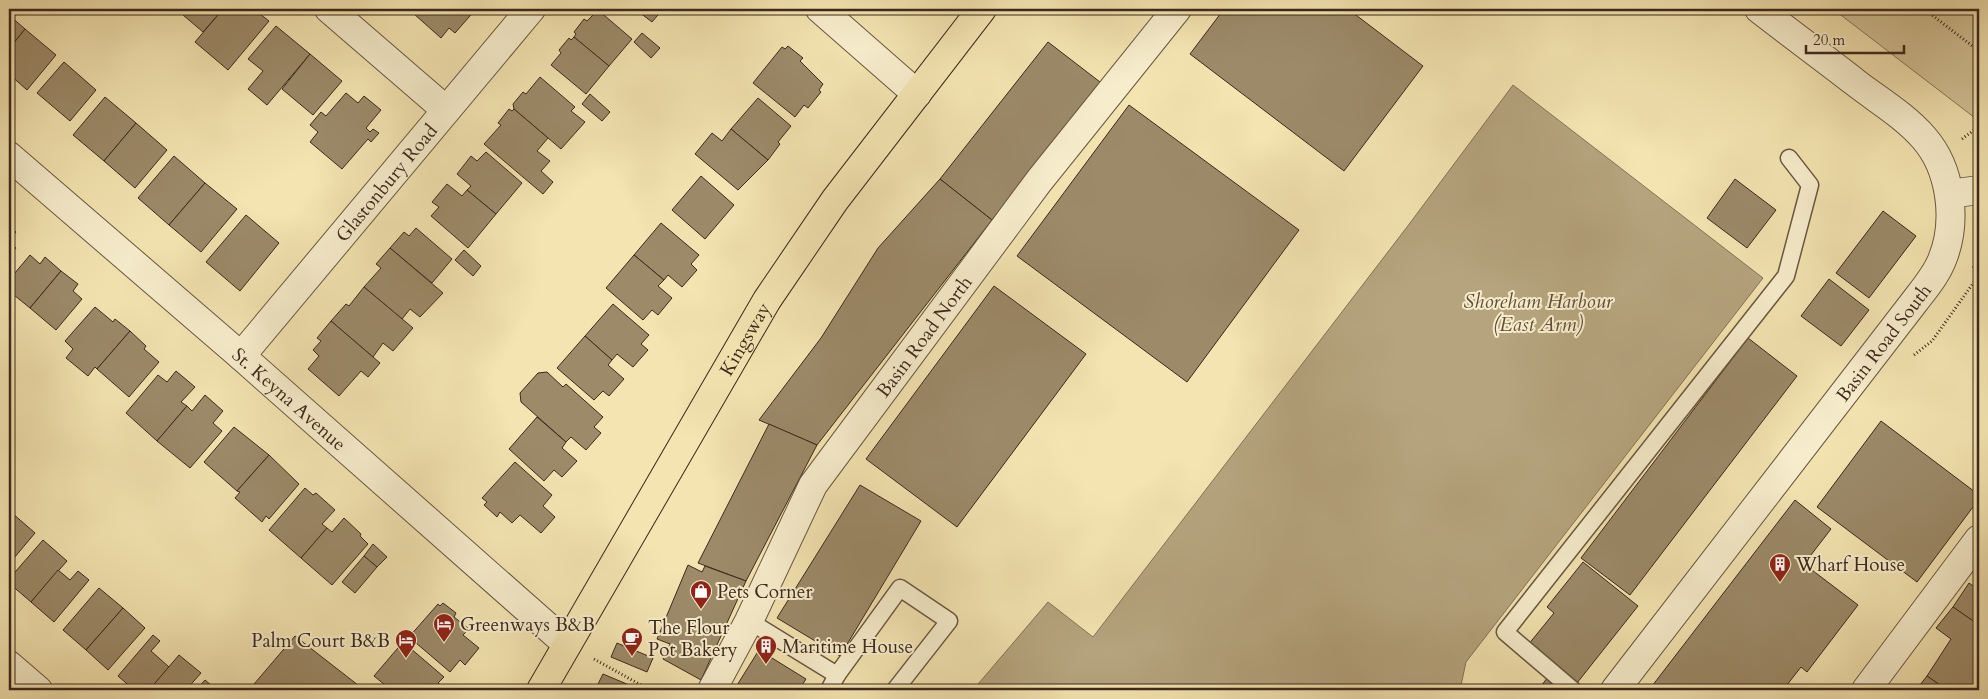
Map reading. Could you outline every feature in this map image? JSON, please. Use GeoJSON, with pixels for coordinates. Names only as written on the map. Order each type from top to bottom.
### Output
{"type":"FeatureCollection","features":[{"type":"Feature","properties":{"kind":"main road","name":"Kingsway"},"geometry":{"type":"LineString","coordinates":[[541,690],[766,300],[835,200],[982,9]]}},
{"type":"Feature","properties":{"kind":"street"},"geometry":{"type":"LineString","coordinates":[[330,9],[446,110]]}},
{"type":"Feature","properties":{"kind":"street","name":"Glastonbury Road"},"geometry":{"type":"LineString","coordinates":[[241,356],[532,9]]}},
{"type":"Feature","properties":{"kind":"street"},"geometry":{"type":"LineString","coordinates":[[820,9],[917,94]]}},
{"type":"Feature","properties":{"kind":"street","name":"Basin Road North"},"geometry":{"type":"LineString","coordinates":[[712,690],[749,621],[813,486],[1039,181],[1177,9]]}},
{"type":"Feature","properties":{"kind":"street","name":"Basin Road South"},"geometry":{"type":"LineString","coordinates":[[1615,690],[1936,272],[1946,252],[1950,228],[1949,194],[1944,173],[1923,137],[1890,109],[1759,9]]}},
{"type":"Feature","properties":{"kind":"street","name":"St. Keyna Avenue"},"geometry":{"type":"LineString","coordinates":[[9,156],[241,356],[567,644]]}},
{"type":"Feature","properties":{"kind":"street"},"geometry":{"type":"LineString","coordinates":[[1949,194],[1979,190]]}},
{"type":"Feature","properties":{"kind":"street"},"geometry":{"type":"LineString","coordinates":[[1866,690],[1979,539]]}},
{"type":"Feature","properties":{"kind":"street"},"geometry":{"type":"LineString","coordinates":[[9,665],[38,690]]}},
{"type":"Feature","properties":{"kind":"lane"},"geometry":{"type":"LineString","coordinates":[[1573,690],[1505,632],[1786,276],[1810,185],[1789,158]]}},
{"type":"Feature","properties":{"kind":"lane"},"geometry":{"type":"LineString","coordinates":[[829,690],[837,675],[900,588],[949,620],[894,690]]}},
{"type":"Feature","properties":{"kind":"lane"},"geometry":{"type":"LineString","coordinates":[[749,621],[837,675]]}},
{"type":"Feature","properties":{"kind":"path"},"geometry":{"type":"LineString","coordinates":[[1924,9],[1979,51]]}},
{"type":"Feature","properties":{"kind":"path"},"geometry":{"type":"LineString","coordinates":[[1974,130],[1979,134]]}},
{"type":"Feature","properties":{"kind":"path"},"geometry":{"type":"LineString","coordinates":[[567,644],[650,690]]}},
{"type":"Feature","properties":{"kind":"shaded area"},"geometry":{"type":"Polygon","coordinates":[[[1833,9],[1979,9],[1979,121],[1833,9]]]}},
{"type":"Feature","properties":{"kind":"water","name":"Shoreham Harbour (East Arm)"},"geometry":{"type":"Polygon","coordinates":[[[1513,85],[1763,278],[1466,662],[1460,690],[973,690],[1048,602],[1093,637],[1407,227],[1513,85]]]}},
{"type":"Feature","properties":{"kind":"building"},"geometry":{"type":"Polygon","coordinates":[[[176,9],[223,9],[203,32],[176,9]]]}},
{"type":"Feature","properties":{"kind":"building"},"geometry":{"type":"Polygon","coordinates":[[[223,9],[234,11],[236,9],[264,9],[260,14],[269,21],[228,70],[195,42],[223,9]]]}},
{"type":"Feature","properties":{"kind":"building"},"geometry":{"type":"Polygon","coordinates":[[[419,9],[476,9],[455,33],[449,28],[441,38],[414,14],[419,9]]]}},
{"type":"Feature","properties":{"kind":"building"},"geometry":{"type":"Polygon","coordinates":[[[635,9],[663,9],[652,22],[635,9]]]}},
{"type":"Feature","properties":{"kind":"building"},"geometry":{"type":"Polygon","coordinates":[[[1224,9],[1348,9],[1423,66],[1344,171],[1190,54],[1224,9]]]}},
{"type":"Feature","properties":{"kind":"building"},"geometry":{"type":"Polygon","coordinates":[[[598,10],[632,39],[609,66],[574,37],[576,34],[574,32],[584,19],[587,21],[598,10]]]}},
{"type":"Feature","properties":{"kind":"building"},"geometry":{"type":"Polygon","coordinates":[[[9,15],[25,29],[9,49],[9,15]]]}},
{"type":"Feature","properties":{"kind":"building"},"geometry":{"type":"Polygon","coordinates":[[[276,26],[310,54],[267,105],[248,89],[263,71],[248,59],[276,26]]]}},
{"type":"Feature","properties":{"kind":"building"},"geometry":{"type":"Polygon","coordinates":[[[25,29],[56,55],[27,90],[9,74],[9,49],[25,29]]]}},
{"type":"Feature","properties":{"kind":"building"},"geometry":{"type":"Polygon","coordinates":[[[642,33],[660,48],[651,58],[634,42],[642,33]]]}},
{"type":"Feature","properties":{"kind":"building"},"geometry":{"type":"Polygon","coordinates":[[[574,37],[609,66],[586,94],[551,65],[561,53],[559,50],[569,38],[571,40],[574,37]]]}},
{"type":"Feature","properties":{"kind":"building"},"geometry":{"type":"Polygon","coordinates":[[[1048,42],[1100,82],[992,220],[940,179],[1048,42]]]}},
{"type":"Feature","properties":{"kind":"building"},"geometry":{"type":"Polygon","coordinates":[[[788,46],[803,58],[800,61],[823,84],[819,90],[821,92],[808,108],[804,105],[795,117],[753,83],[782,47],[785,49],[788,46]]]}},
{"type":"Feature","properties":{"kind":"building"},"geometry":{"type":"Polygon","coordinates":[[[310,54],[342,81],[313,115],[282,89],[310,54]]]}},
{"type":"Feature","properties":{"kind":"building"},"geometry":{"type":"Polygon","coordinates":[[[64,62],[96,90],[70,121],[37,93],[64,62]]]}},
{"type":"Feature","properties":{"kind":"building"},"geometry":{"type":"Polygon","coordinates":[[[540,77],[575,107],[571,111],[585,122],[561,149],[514,109],[513,104],[523,92],[526,94],[540,77]]]}},
{"type":"Feature","properties":{"kind":"building"},"geometry":{"type":"Polygon","coordinates":[[[346,93],[358,103],[364,96],[381,110],[366,128],[370,132],[373,129],[379,133],[371,142],[368,139],[342,169],[310,142],[318,132],[310,125],[321,112],[326,116],[346,93]]]}},
{"type":"Feature","properties":{"kind":"building"},"geometry":{"type":"Polygon","coordinates":[[[590,94],[610,112],[602,121],[582,104],[590,94]]]}},
{"type":"Feature","properties":{"kind":"building"},"geometry":{"type":"Polygon","coordinates":[[[105,97],[136,123],[104,161],[73,135],[105,97]]]}},
{"type":"Feature","properties":{"kind":"building"},"geometry":{"type":"Polygon","coordinates":[[[758,98],[791,126],[778,142],[780,144],[768,160],[731,129],[758,98]]]}},
{"type":"Feature","properties":{"kind":"building"},"geometry":{"type":"Polygon","coordinates":[[[1129,105],[1299,230],[1187,382],[1017,256],[1129,105]]]}},
{"type":"Feature","properties":{"kind":"building"},"geometry":{"type":"Polygon","coordinates":[[[509,109],[512,111],[514,109],[548,138],[537,151],[550,161],[541,171],[553,182],[543,194],[484,144],[501,125],[498,123],[509,109]]]}},
{"type":"Feature","properties":{"kind":"building"},"geometry":{"type":"Polygon","coordinates":[[[136,123],[167,150],[135,188],[104,161],[136,123]]]}},
{"type":"Feature","properties":{"kind":"building"},"geometry":{"type":"Polygon","coordinates":[[[731,129],[768,160],[738,190],[695,154],[712,133],[722,141],[731,129]]]}},
{"type":"Feature","properties":{"kind":"building"},"geometry":{"type":"Polygon","coordinates":[[[486,152],[522,183],[496,214],[467,190],[471,186],[457,174],[471,156],[477,161],[486,152]]]}},
{"type":"Feature","properties":{"kind":"building"},"geometry":{"type":"Polygon","coordinates":[[[174,156],[205,183],[169,225],[138,198],[174,156]]]}},
{"type":"Feature","properties":{"kind":"building"},"geometry":{"type":"Polygon","coordinates":[[[701,176],[734,205],[705,239],[672,210],[701,176]]]}},
{"type":"Feature","properties":{"kind":"building"},"geometry":{"type":"Polygon","coordinates":[[[940,179],[992,220],[817,445],[759,420],[821,338],[878,248],[940,179]]]}},
{"type":"Feature","properties":{"kind":"building"},"geometry":{"type":"Polygon","coordinates":[[[1735,179],[1776,210],[1747,248],[1707,218],[1735,179]]]}},
{"type":"Feature","properties":{"kind":"building"},"geometry":{"type":"Polygon","coordinates":[[[205,183],[237,209],[201,252],[169,225],[205,183]]]}},
{"type":"Feature","properties":{"kind":"building"},"geometry":{"type":"Polygon","coordinates":[[[447,184],[462,196],[467,190],[496,214],[468,248],[431,216],[439,207],[432,202],[447,184]]]}},
{"type":"Feature","properties":{"kind":"building"},"geometry":{"type":"Polygon","coordinates":[[[1883,211],[1916,236],[1869,298],[1836,273],[1883,211]]]}},
{"type":"Feature","properties":{"kind":"building"},"geometry":{"type":"Polygon","coordinates":[[[246,215],[279,243],[240,291],[206,262],[246,215]]]}},
{"type":"Feature","properties":{"kind":"building"},"geometry":{"type":"Polygon","coordinates":[[[661,223],[699,255],[691,264],[697,270],[682,287],[668,275],[664,280],[634,255],[661,223]]]}},
{"type":"Feature","properties":{"kind":"building"},"geometry":{"type":"Polygon","coordinates":[[[9,225],[16,232],[9,240],[9,225]]]}},
{"type":"Feature","properties":{"kind":"building"},"geometry":{"type":"Polygon","coordinates":[[[416,228],[452,259],[432,283],[390,248],[404,232],[409,236],[416,228]]]}},
{"type":"Feature","properties":{"kind":"building"},"geometry":{"type":"Polygon","coordinates":[[[9,242],[16,248],[9,256],[9,242]]]}},
{"type":"Feature","properties":{"kind":"building"},"geometry":{"type":"Polygon","coordinates":[[[390,248],[443,293],[420,317],[410,309],[402,319],[364,287],[381,268],[376,264],[390,248]]]}},
{"type":"Feature","properties":{"kind":"building"},"geometry":{"type":"Polygon","coordinates":[[[464,250],[481,266],[473,276],[455,260],[464,250]]]}},
{"type":"Feature","properties":{"kind":"building"},"geometry":{"type":"Polygon","coordinates":[[[30,255],[40,264],[45,257],[61,271],[30,308],[9,291],[9,280],[30,255]]]}},
{"type":"Feature","properties":{"kind":"building"},"geometry":{"type":"Polygon","coordinates":[[[634,255],[664,280],[658,286],[672,298],[658,315],[652,310],[643,320],[606,288],[634,255]]]}},
{"type":"Feature","properties":{"kind":"building"},"geometry":{"type":"Polygon","coordinates":[[[61,271],[78,284],[73,291],[82,299],[56,330],[30,308],[61,271]]]}},
{"type":"Feature","properties":{"kind":"building"},"geometry":{"type":"Polygon","coordinates":[[[1829,279],[1869,310],[1841,346],[1801,316],[1829,279]]]}},
{"type":"Feature","properties":{"kind":"building"},"geometry":{"type":"Polygon","coordinates":[[[994,286],[1086,354],[957,527],[866,459],[994,286]]]}},
{"type":"Feature","properties":{"kind":"building"},"geometry":{"type":"Polygon","coordinates":[[[364,287],[413,328],[393,351],[383,343],[373,357],[331,321],[346,304],[349,306],[364,287]]]}},
{"type":"Feature","properties":{"kind":"building"},"geometry":{"type":"Polygon","coordinates":[[[613,304],[649,335],[641,344],[648,350],[633,367],[617,354],[612,360],[585,336],[613,304]]]}},
{"type":"Feature","properties":{"kind":"building"},"geometry":{"type":"Polygon","coordinates":[[[95,307],[113,322],[115,319],[130,331],[97,369],[95,367],[88,376],[66,358],[73,349],[65,341],[95,307]]]}},
{"type":"Feature","properties":{"kind":"building"},"geometry":{"type":"Polygon","coordinates":[[[331,321],[380,363],[368,377],[361,371],[339,396],[308,369],[319,356],[313,350],[321,341],[317,338],[331,321]]]}},
{"type":"Feature","properties":{"kind":"building"},"geometry":{"type":"Polygon","coordinates":[[[130,331],[146,346],[144,349],[159,362],[129,397],[97,369],[130,331]]]}},
{"type":"Feature","properties":{"kind":"building"},"geometry":{"type":"Polygon","coordinates":[[[585,336],[612,360],[608,365],[624,379],[609,396],[603,391],[594,400],[557,368],[585,336]]]}},
{"type":"Feature","properties":{"kind":"building"},"geometry":{"type":"Polygon","coordinates":[[[1748,338],[1797,376],[1630,595],[1581,558],[1748,338]]]}},
{"type":"Feature","properties":{"kind":"building"},"geometry":{"type":"Polygon","coordinates":[[[176,371],[195,387],[181,402],[187,406],[157,441],[126,413],[158,375],[167,382],[176,371]]]}},
{"type":"Feature","properties":{"kind":"building"},"geometry":{"type":"Polygon","coordinates":[[[547,372],[563,387],[566,384],[603,417],[594,427],[601,433],[586,450],[571,437],[566,442],[521,402],[520,393],[538,373],[547,372]]]}},
{"type":"Feature","properties":{"kind":"building"},"geometry":{"type":"Polygon","coordinates":[[[205,395],[223,411],[213,423],[222,431],[190,468],[157,441],[187,406],[192,411],[205,395]]]}},
{"type":"Feature","properties":{"kind":"building"},"geometry":{"type":"Polygon","coordinates":[[[537,417],[566,442],[562,448],[577,461],[562,477],[554,470],[544,481],[509,449],[537,417]]]}},
{"type":"Feature","properties":{"kind":"building"},"geometry":{"type":"Polygon","coordinates":[[[1881,421],[1979,495],[1979,499],[1917,582],[1817,507],[1881,421]]]}},
{"type":"Feature","properties":{"kind":"building"},"geometry":{"type":"Polygon","coordinates":[[[769,424],[817,445],[746,581],[698,563],[769,424]]]}},
{"type":"Feature","properties":{"kind":"building"},"geometry":{"type":"Polygon","coordinates":[[[234,427],[269,455],[237,491],[204,462],[234,427]]]}},
{"type":"Feature","properties":{"kind":"building"},"geometry":{"type":"Polygon","coordinates":[[[269,455],[299,484],[269,519],[266,516],[262,522],[235,498],[240,492],[237,491],[269,455]]]}},
{"type":"Feature","properties":{"kind":"building"},"geometry":{"type":"Polygon","coordinates":[[[515,462],[552,495],[543,506],[555,517],[541,533],[520,515],[512,523],[500,512],[497,517],[484,505],[487,502],[482,498],[515,462]]]}},
{"type":"Feature","properties":{"kind":"building"},"geometry":{"type":"Polygon","coordinates":[[[860,485],[921,521],[840,656],[777,618],[860,485]]]}},
{"type":"Feature","properties":{"kind":"building"},"geometry":{"type":"Polygon","coordinates":[[[305,488],[313,495],[316,493],[335,510],[322,524],[327,528],[301,558],[269,530],[305,488]]]}},
{"type":"Feature","properties":{"kind":"building","name":"Wharf House"},"geometry":{"type":"Polygon","coordinates":[[[1795,500],[1831,529],[1804,564],[1858,605],[1807,672],[1801,667],[1783,690],[1649,690],[1795,500]]]}},
{"type":"Feature","properties":{"kind":"building"},"geometry":{"type":"Polygon","coordinates":[[[12,513],[35,533],[9,564],[9,517],[12,513]]]}},
{"type":"Feature","properties":{"kind":"building"},"geometry":{"type":"Polygon","coordinates":[[[344,518],[361,534],[360,536],[368,544],[332,585],[301,558],[327,528],[332,532],[344,518]]]}},
{"type":"Feature","properties":{"kind":"building"},"geometry":{"type":"Polygon","coordinates":[[[43,540],[67,561],[31,602],[9,583],[9,579],[43,540]]]}},
{"type":"Feature","properties":{"kind":"building"},"geometry":{"type":"Polygon","coordinates":[[[373,544],[387,557],[377,567],[364,556],[373,544]]]}},
{"type":"Feature","properties":{"kind":"building"},"geometry":{"type":"Polygon","coordinates":[[[364,556],[377,567],[355,593],[342,582],[364,556]]]}},
{"type":"Feature","properties":{"kind":"building"},"geometry":{"type":"Polygon","coordinates":[[[1583,562],[1638,606],[1577,683],[1528,645],[1554,613],[1547,607],[1583,562]]]}},
{"type":"Feature","properties":{"kind":"building","name":"Pets Corner"},"geometry":{"type":"Polygon","coordinates":[[[688,565],[702,572],[705,566],[746,581],[701,680],[663,659],[670,644],[657,639],[688,565]]]}},
{"type":"Feature","properties":{"kind":"building"},"geometry":{"type":"Polygon","coordinates":[[[58,570],[70,580],[78,571],[89,580],[54,622],[31,602],[58,570]]]}},
{"type":"Feature","properties":{"kind":"building"},"geometry":{"type":"Polygon","coordinates":[[[1969,583],[1979,590],[1979,625],[1953,607],[1969,583]]]}},
{"type":"Feature","properties":{"kind":"building"},"geometry":{"type":"Polygon","coordinates":[[[99,588],[123,608],[86,650],[63,630],[99,588]]]}},
{"type":"Feature","properties":{"kind":"building","name":"Greenways B&B"},"geometry":{"type":"Polygon","coordinates":[[[443,603],[456,613],[454,617],[469,629],[463,635],[479,648],[465,665],[460,660],[450,672],[409,637],[438,604],[440,606],[443,603]]]}},
{"type":"Feature","properties":{"kind":"building"},"geometry":{"type":"Polygon","coordinates":[[[1953,607],[1979,625],[1979,690],[1947,690],[1927,676],[1951,639],[1936,628],[1953,607]]]}},
{"type":"Feature","properties":{"kind":"building"},"geometry":{"type":"Polygon","coordinates":[[[123,608],[145,628],[108,670],[86,650],[123,608]]]}},
{"type":"Feature","properties":{"kind":"building"},"geometry":{"type":"Polygon","coordinates":[[[153,635],[160,641],[151,651],[169,667],[149,690],[134,690],[118,676],[153,635]]]}},
{"type":"Feature","properties":{"kind":"building"},"geometry":{"type":"Polygon","coordinates":[[[295,636],[363,689],[249,690],[295,636]]]}},
{"type":"Feature","properties":{"kind":"building","name":"Palm Court B&B"},"geometry":{"type":"Polygon","coordinates":[[[403,642],[444,677],[438,683],[447,690],[391,690],[374,676],[403,642]]]}},
{"type":"Feature","properties":{"kind":"building","name":"The Flour Pot Bakery"},"geometry":{"type":"Polygon","coordinates":[[[617,643],[653,658],[647,672],[611,657],[617,643]]]}},
{"type":"Feature","properties":{"kind":"building","name":"Maritime House"},"geometry":{"type":"Polygon","coordinates":[[[759,650],[806,679],[799,690],[734,690],[759,650]]]}},
{"type":"Feature","properties":{"kind":"building"},"geometry":{"type":"Polygon","coordinates":[[[179,655],[201,673],[186,690],[149,690],[179,655]]]}},
{"type":"Feature","properties":{"kind":"building"},"geometry":{"type":"Polygon","coordinates":[[[603,674],[641,690],[595,690],[603,674]]]}},
{"type":"Feature","properties":{"kind":"building"},"geometry":{"type":"Polygon","coordinates":[[[1927,676],[1947,690],[1916,690],[1927,676]]]}},
{"type":"Feature","properties":{"kind":"building"},"geometry":{"type":"Polygon","coordinates":[[[1548,677],[1564,690],[1538,690],[1548,677]]]}},
{"type":"Feature","properties":{"kind":"building"},"geometry":{"type":"Polygon","coordinates":[[[205,680],[217,690],[196,690],[205,680]]]}},
{"type":"Feature","properties":{"kind":"place","name":"Wharf House"},"geometry":{"type":"Point","coordinates":[1780,583]}},
{"type":"Feature","properties":{"kind":"place","name":"Pets Corner"},"geometry":{"type":"Point","coordinates":[701,610]}},
{"type":"Feature","properties":{"kind":"place","name":"Greenways B&B"},"geometry":{"type":"Point","coordinates":[444,643]}},
{"type":"Feature","properties":{"kind":"place","name":"The Flour Pot Bakery"},"geometry":{"type":"Point","coordinates":[632,657]}},
{"type":"Feature","properties":{"kind":"place","name":"Palm Court B&B"},"geometry":{"type":"Point","coordinates":[406,659]}},
{"type":"Feature","properties":{"kind":"place","name":"Maritime House"},"geometry":{"type":"Point","coordinates":[766,665]}}]}
